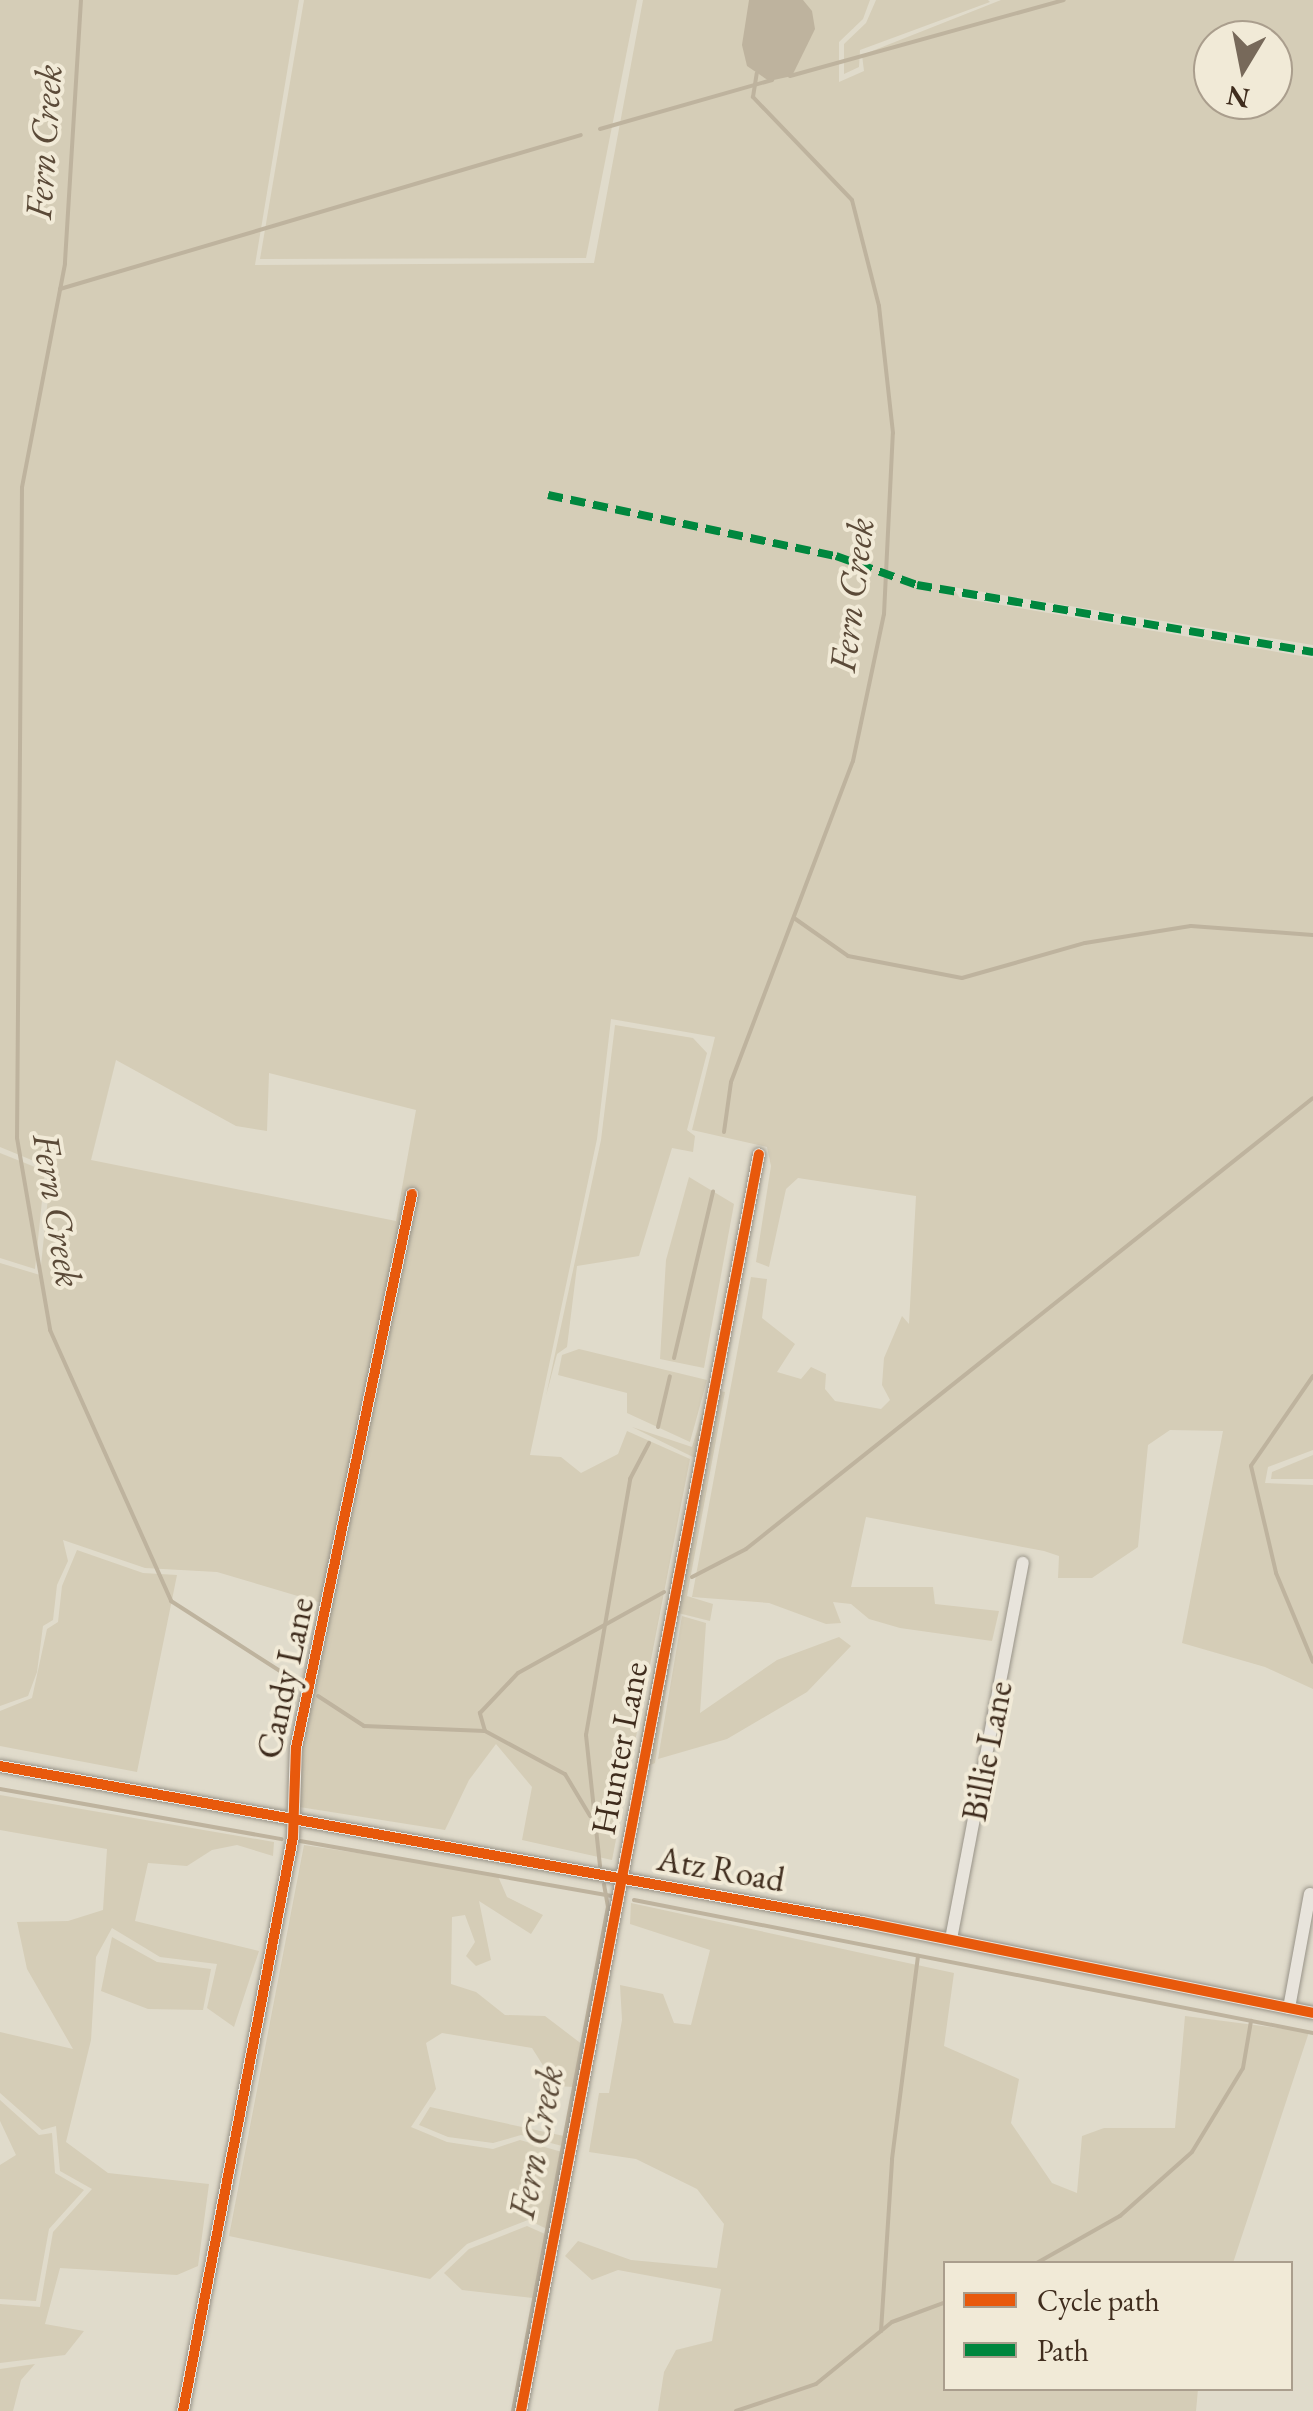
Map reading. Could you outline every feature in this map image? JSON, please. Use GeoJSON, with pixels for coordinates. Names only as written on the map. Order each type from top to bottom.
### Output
{"type":"FeatureCollection","features":[{"type":"Feature","properties":{"kind":"street","name":"Hunter Lane"},"geometry":{"type":"LineString","coordinates":[[521,2411],[759,1154]]}},
{"type":"Feature","properties":{"kind":"street","name":"Candy Lane"},"geometry":{"type":"LineString","coordinates":[[182,2411],[294,1820],[296,1748],[412,1194]]}},
{"type":"Feature","properties":{"kind":"street","name":"Billie Lane"},"geometry":{"type":"LineString","coordinates":[[951,1939],[1024,1563]]}},
{"type":"Feature","properties":{"kind":"street","name":"Atz Road"},"geometry":{"type":"LineString","coordinates":[[0,1766],[951,1939],[1313,2013]]}},
{"type":"Feature","properties":{"kind":"street"},"geometry":{"type":"LineString","coordinates":[[1289,2008],[1310,1894]]}},
{"type":"Feature","properties":{"kind":"shaded area"},"geometry":{"type":"Polygon","coordinates":[[[0,0],[299,0],[255,265],[594,263],[643,0],[870,0],[863,19],[839,42],[839,82],[864,71],[862,55],[1001,0],[1313,0],[1313,645],[952,587],[960,598],[1313,658],[1313,1450],[1268,1467],[1265,1483],[1313,1485],[1313,1689],[1265,1667],[1182,1643],[1223,1431],[1170,1430],[1148,1445],[1138,1547],[1092,1578],[1058,1578],[1059,1556],[1044,1551],[866,1517],[851,1587],[933,1587],[935,1604],[999,1611],[992,1641],[900,1628],[869,1619],[851,1604],[833,1602],[841,1623],[826,1624],[769,1603],[692,1597],[751,1277],[767,1279],[762,1318],[795,1344],[777,1372],[801,1379],[811,1367],[826,1374],[825,1389],[835,1401],[881,1409],[890,1400],[882,1385],[884,1358],[902,1316],[909,1324],[916,1196],[798,1178],[786,1189],[769,1267],[756,1262],[771,1166],[767,1147],[692,1130],[715,1037],[611,1019],[597,1139],[530,1455],[561,1457],[581,1473],[618,1454],[627,1431],[690,1459],[612,1860],[522,1840],[532,1787],[496,1744],[469,1780],[445,1830],[293,1806],[291,1781],[328,1605],[217,1572],[145,1568],[63,1540],[68,1561],[57,1585],[53,1620],[43,1626],[37,1672],[28,1696],[0,1706],[0,1263],[40,1275],[51,1168],[0,1147],[0,0]],[[116,1060],[91,1160],[396,1221],[416,1110],[269,1073],[267,1131],[236,1126],[116,1060]]]}},
{"type":"Feature","properties":{"kind":"shaded area"},"geometry":{"type":"Polygon","coordinates":[[[304,0],[637,0],[586,258],[260,259],[304,0]]]}},
{"type":"Feature","properties":{"kind":"shaded area"},"geometry":{"type":"Polygon","coordinates":[[[749,0],[803,0],[812,11],[815,29],[792,76],[769,81],[747,66],[742,45],[749,0]]]}},
{"type":"Feature","properties":{"kind":"shaded area"},"geometry":{"type":"Polygon","coordinates":[[[876,0],[990,2],[860,50],[859,67],[844,74],[844,44],[866,23],[876,0]]]}},
{"type":"Feature","properties":{"kind":"shaded area"},"geometry":{"type":"Polygon","coordinates":[[[615,1025],[693,1038],[707,1053],[687,1130],[695,1136],[693,1152],[672,1148],[639,1256],[577,1266],[567,1347],[557,1354],[546,1396],[601,1140],[615,1025]]]}},
{"type":"Feature","properties":{"kind":"shaded area"},"geometry":{"type":"Polygon","coordinates":[[[0,1153],[45,1171],[35,1269],[0,1258],[0,1153]]]}},
{"type":"Feature","properties":{"kind":"shaded area"},"geometry":{"type":"Polygon","coordinates":[[[689,1177],[734,1204],[704,1368],[660,1359],[666,1260],[689,1177]]]}},
{"type":"Feature","properties":{"kind":"shaded area"},"geometry":{"type":"Polygon","coordinates":[[[579,1349],[707,1380],[690,1442],[627,1413],[627,1393],[558,1375],[562,1355],[579,1349]]]}},
{"type":"Feature","properties":{"kind":"shaded area"},"geometry":{"type":"Polygon","coordinates":[[[710,1389],[725,1392],[687,1596],[713,1604],[710,1621],[678,1613],[655,1763],[634,1772],[695,1458],[632,1427],[692,1447],[710,1389]]]}},
{"type":"Feature","properties":{"kind":"shaded area"},"geometry":{"type":"Polygon","coordinates":[[[1313,1455],[1313,1479],[1271,1479],[1272,1472],[1313,1455]]]}},
{"type":"Feature","properties":{"kind":"shaded area"},"geometry":{"type":"Polygon","coordinates":[[[77,1550],[143,1573],[177,1575],[137,1772],[0,1746],[0,1711],[32,1698],[47,1629],[58,1622],[62,1586],[77,1550]]]}},
{"type":"Feature","properties":{"kind":"shaded area"},"geometry":{"type":"Polygon","coordinates":[[[682,1616],[706,1623],[700,1713],[777,1660],[839,1637],[851,1646],[807,1692],[727,1739],[658,1759],[682,1616]]]}},
{"type":"Feature","properties":{"kind":"shaded area"},"geometry":{"type":"Polygon","coordinates":[[[0,1795],[274,1842],[273,1856],[237,1845],[212,1850],[187,1866],[148,1863],[135,1921],[259,1951],[234,2027],[207,2008],[217,1964],[160,1957],[112,1928],[96,1957],[91,2040],[66,2142],[108,2173],[209,2184],[198,2266],[177,2275],[60,2268],[45,2324],[84,2331],[65,2355],[0,2363],[0,2304],[40,2307],[53,2232],[92,2189],[60,2171],[56,2126],[42,2130],[0,2093],[0,2032],[73,2049],[27,1969],[17,1922],[68,1921],[103,1910],[107,1849],[0,1830],[0,1795]]]}},
{"type":"Feature","properties":{"kind":"shaded area"},"geometry":{"type":"Polygon","coordinates":[[[304,1845],[497,1874],[507,1897],[543,1915],[531,1934],[479,1901],[491,1960],[476,1966],[466,1956],[475,1942],[465,1915],[452,1917],[451,1984],[476,1992],[505,2015],[545,2016],[583,2045],[574,2087],[556,2086],[532,2048],[442,2033],[426,2043],[436,2089],[411,2127],[447,2142],[493,2149],[520,2140],[562,2152],[547,2229],[528,2220],[467,2244],[430,2279],[229,2236],[304,1845]]]}},
{"type":"Feature","properties":{"kind":"shaded area"},"geometry":{"type":"Polygon","coordinates":[[[631,1903],[954,1973],[944,2046],[1019,2079],[1011,2123],[1052,2183],[1077,2193],[1082,2136],[1104,2128],[1175,2128],[1185,2016],[1309,2032],[1234,2261],[943,2261],[943,2391],[1198,2391],[1196,2411],[658,2411],[664,2372],[676,2350],[712,2341],[721,2289],[618,2270],[592,2280],[565,2256],[578,2241],[631,2260],[717,2268],[724,2224],[697,2189],[636,2159],[589,2152],[599,2093],[609,2093],[622,2020],[620,1985],[663,1994],[674,2023],[691,2025],[710,1950],[630,1924],[631,1903]]]}},
{"type":"Feature","properties":{"kind":"shaded area"},"geometry":{"type":"Polygon","coordinates":[[[112,1937],[157,1962],[211,1969],[203,2010],[148,2009],[101,1991],[112,1937]]]}},
{"type":"Feature","properties":{"kind":"shaded area"},"geometry":{"type":"Polygon","coordinates":[[[0,2100],[39,2135],[52,2133],[55,2173],[84,2190],[49,2229],[36,2301],[0,2299],[0,2165],[16,2155],[0,2121],[0,2100]]]}},
{"type":"Feature","properties":{"kind":"shaded area"},"geometry":{"type":"Polygon","coordinates":[[[430,2107],[564,2136],[562,2146],[521,2135],[493,2143],[448,2137],[419,2125],[430,2107]]]}},
{"type":"Feature","properties":{"kind":"shaded area"},"geometry":{"type":"Polygon","coordinates":[[[527,2226],[545,2234],[533,2298],[462,2290],[444,2273],[469,2249],[527,2226]]]}},
{"type":"Feature","properties":{"kind":"shaded area"},"geometry":{"type":"Polygon","coordinates":[[[35,2364],[21,2380],[13,2411],[0,2411],[0,2369],[35,2364]]]}},
{"type":"Feature","properties":{"kind":"waterway","name":"Fern Creek"},"geometry":{"type":"LineString","coordinates":[[81,0],[65,264],[22,488],[17,1138],[50,1330],[171,1601],[302,1685]]}},
{"type":"Feature","properties":{"kind":"waterway","name":"Fern Creek"},"geometry":{"type":"LineString","coordinates":[[790,76],[1064,0]]}},
{"type":"Feature","properties":{"kind":"waterway","name":"Fern Creek"},"geometry":{"type":"LineString","coordinates":[[724,1132],[731,1082],[853,761],[884,614],[893,433],[879,306],[852,200],[753,97],[757,73]]}},
{"type":"Feature","properties":{"kind":"waterway","name":"Fern Creek"},"geometry":{"type":"LineString","coordinates":[[600,129],[772,80]]}},
{"type":"Feature","properties":{"kind":"waterway","name":"Fern Creek"},"geometry":{"type":"LineString","coordinates":[[60,289],[581,135]]}},
{"type":"Feature","properties":{"kind":"waterway"},"geometry":{"type":"LineString","coordinates":[[794,918],[848,956],[962,978],[1085,943],[1191,926],[1313,935]]}},
{"type":"Feature","properties":{"kind":"waterway"},"geometry":{"type":"LineString","coordinates":[[692,1577],[746,1549],[1313,1098]]}},
{"type":"Feature","properties":{"kind":"waterway","name":"Fern Creek"},"geometry":{"type":"LineString","coordinates":[[674,1358],[713,1192]]}},
{"type":"Feature","properties":{"kind":"waterway","name":"Fern Creek"},"geometry":{"type":"LineString","coordinates":[[658,1427],[670,1376]]}},
{"type":"Feature","properties":{"kind":"waterway"},"geometry":{"type":"LineString","coordinates":[[1313,1376],[1251,1466],[1276,1573],[1313,1662]]}},
{"type":"Feature","properties":{"kind":"waterway","name":"Fern Creek"},"geometry":{"type":"LineString","coordinates":[[600,1866],[586,1735],[630,1479],[649,1443]]}},
{"type":"Feature","properties":{"kind":"waterway"},"geometry":{"type":"LineString","coordinates":[[485,1731],[480,1713],[518,1673],[664,1592]]}},
{"type":"Feature","properties":{"kind":"waterway","name":"Fern Creek"},"geometry":{"type":"LineString","coordinates":[[318,1696],[364,1726],[485,1731],[565,1774],[590,1816]]}},
{"type":"Feature","properties":{"kind":"waterway"},"geometry":{"type":"LineString","coordinates":[[0,1789],[282,1839]]}},
{"type":"Feature","properties":{"kind":"waterway"},"geometry":{"type":"LineString","coordinates":[[300,1841],[613,1896]]}},
{"type":"Feature","properties":{"kind":"waterway","name":"Fern Creek"},"geometry":{"type":"LineString","coordinates":[[513,2411],[608,1907],[604,1884]]}},
{"type":"Feature","properties":{"kind":"waterway"},"geometry":{"type":"LineString","coordinates":[[634,1900],[1313,2033]]}},
{"type":"Feature","properties":{"kind":"waterway"},"geometry":{"type":"LineString","coordinates":[[881,2331],[892,2159],[918,1956]]}},
{"type":"Feature","properties":{"kind":"waterway"},"geometry":{"type":"LineString","coordinates":[[1040,2261],[1120,2216],[1192,2152],[1243,2068],[1251,2021]]}},
{"type":"Feature","properties":{"kind":"waterway"},"geometry":{"type":"LineString","coordinates":[[736,2411],[816,2384],[892,2322],[943,2303]]}},
{"type":"Feature","properties":{"kind":"marked path"},"geometry":{"type":"LineString","coordinates":[[548,495],[836,556],[917,585],[1313,652]]}},
{"type":"Feature","properties":{"kind":"cycle path"},"geometry":{"type":"LineString","coordinates":[[521,2411],[759,1154]]}},
{"type":"Feature","properties":{"kind":"cycle path"},"geometry":{"type":"LineString","coordinates":[[183,2411],[293,1837],[296,1748],[412,1194]]}},
{"type":"Feature","properties":{"kind":"cycle path"},"geometry":{"type":"LineString","coordinates":[[0,1766],[862,1922],[1313,2013]]}}]}
